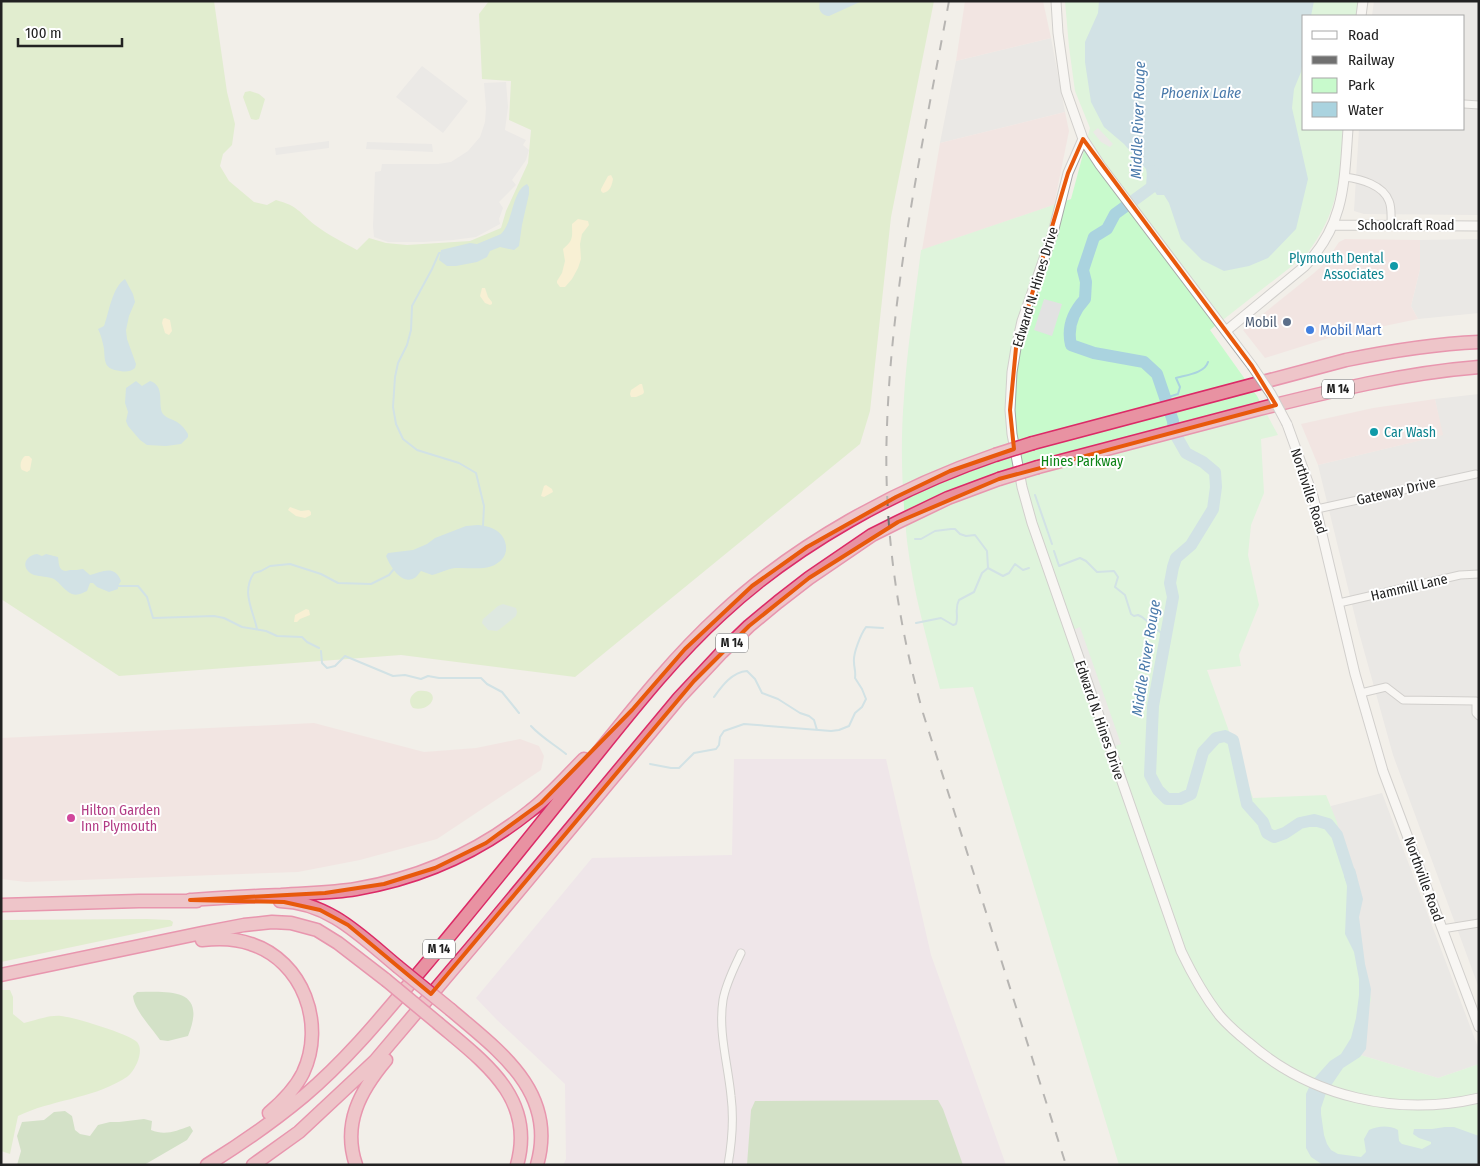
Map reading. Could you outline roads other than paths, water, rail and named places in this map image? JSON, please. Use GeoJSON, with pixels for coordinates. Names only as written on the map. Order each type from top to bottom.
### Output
{"type":"FeatureCollection","features":[{"type":"Feature","properties":{"kind":"highway","name":"M 14"},"geometry":{"type":"LineString","coordinates":[[212,1162],[262,1129],[304,1096],[361,1040],[480,900],[632,710],[684,649],[752,586],[807,547],[896,496],[950,471],[1033,443],[1346,360],[1386,352],[1479,342]]}},
{"type":"Feature","properties":{"kind":"highway","name":"M 14"},"geometry":{"type":"LineString","coordinates":[[253,1165],[300,1132],[375,1061],[679,698],[715,659],[749,626],[809,578],[872,535],[948,498],[999,478],[1038,467],[1367,382],[1442,370],[1479,367]]}},
{"type":"Feature","properties":{"kind":"highway"},"geometry":{"type":"LineString","coordinates":[[1,905],[190,900],[325,892],[355,889],[401,879],[435,868],[486,843],[532,810],[632,710]]}},
{"type":"Feature","properties":{"kind":"highway"},"geometry":{"type":"LineString","coordinates":[[190,900],[284,902],[311,907],[334,916],[348,925],[451,1010],[510,1062],[527,1085],[539,1120],[540,1144],[536,1165]]}},
{"type":"Feature","properties":{"kind":"highway"},"geometry":{"type":"LineString","coordinates":[[1,975],[263,922],[281,922],[317,930],[338,942],[386,980],[494,1072],[507,1088],[520,1121],[521,1140],[517,1165]]}},
{"type":"Feature","properties":{"kind":"highway"},"geometry":{"type":"LineString","coordinates":[[133,948],[212,939],[242,941],[268,951],[285,966],[298,981],[307,999],[312,1020],[313,1038],[308,1060],[296,1086],[280,1104],[212,1162]]}},
{"type":"Feature","properties":{"kind":"highway"},"geometry":{"type":"LineString","coordinates":[[356,1165],[350,1143],[351,1125],[367,1085],[376,1071],[417,1022],[448,974]]}},
{"type":"Feature","properties":{"kind":"street","name":"Northville Road"},"geometry":{"type":"LineString","coordinates":[[1056,1],[1058,33],[1066,91],[1083,139],[1100,165],[1252,366],[1271,394],[1287,424],[1317,509],[1361,693],[1383,771],[1479,1027]]}},
{"type":"Feature","properties":{"kind":"street"},"geometry":{"type":"LineString","coordinates":[[1361,15],[1363,1]]}},
{"type":"Feature","properties":{"kind":"street"},"geometry":{"type":"LineString","coordinates":[[1465,104],[1479,105]]}},
{"type":"Feature","properties":{"kind":"street"},"geometry":{"type":"LineString","coordinates":[[1226,332],[1305,266],[1320,248],[1333,225],[1341,201],[1345,177],[1348,130]]}},
{"type":"Feature","properties":{"kind":"street","name":"Edward N. Hines Drive"},"geometry":{"type":"LineString","coordinates":[[1083,139],[1068,174],[1053,233],[1022,321],[1010,391],[1010,424],[1022,487],[1032,523],[1152,869],[1186,960],[1196,982],[1222,1018],[1270,1060],[1309,1082],[1334,1092],[1364,1100],[1398,1105],[1433,1105],[1479,1098]]}},
{"type":"Feature","properties":{"kind":"street"},"geometry":{"type":"LineString","coordinates":[[1345,177],[1364,181],[1382,190],[1391,206],[1391,225]]}},
{"type":"Feature","properties":{"kind":"street","name":"Schoolcraft Road"},"geometry":{"type":"LineString","coordinates":[[1333,225],[1479,226]]}},
{"type":"Feature","properties":{"kind":"street","name":"Gateway Drive"},"geometry":{"type":"LineString","coordinates":[[1317,509],[1476,474]]}},
{"type":"Feature","properties":{"kind":"street","name":"Hammill Lane"},"geometry":{"type":"LineString","coordinates":[[1339,603],[1460,575],[1479,574]]}},
{"type":"Feature","properties":{"kind":"street"},"geometry":{"type":"LineString","coordinates":[[1361,693],[1386,687],[1403,700],[1476,701],[1476,713],[1479,716]]}},
{"type":"Feature","properties":{"kind":"street"},"geometry":{"type":"LineString","coordinates":[[1442,929],[1479,923]]}},
{"type":"Feature","properties":{"kind":"street"},"geometry":{"type":"LineString","coordinates":[[728,1165],[732,1138],[732,1108],[722,1012],[726,987],[741,953]]}},
{"type":"Feature","properties":{"kind":"water"},"geometry":{"type":"Polygon","coordinates":[[[820,1],[862,1],[829,16],[820,11],[820,1]]]}},
{"type":"Feature","properties":{"kind":"water","name":"Phoenix Lake"},"geometry":{"type":"Polygon","coordinates":[[[1099,1],[1314,1],[1311,15],[1302,15],[1302,66],[1294,89],[1292,108],[1308,179],[1296,229],[1268,258],[1249,266],[1224,271],[1202,260],[1181,239],[1169,203],[1164,195],[1157,195],[1148,181],[1146,169],[1124,144],[1104,127],[1091,102],[1085,62],[1085,42],[1098,13],[1099,1]]]}},
{"type":"Feature","properties":{"kind":"water"},"geometry":{"type":"Polygon","coordinates":[[[527,184],[529,194],[519,246],[514,250],[500,247],[490,251],[487,257],[477,262],[456,266],[447,266],[439,260],[441,250],[470,243],[477,244],[501,234],[508,222],[518,193],[527,184]]]}},
{"type":"Feature","properties":{"kind":"water"},"geometry":{"type":"Polygon","coordinates":[[[125,279],[135,302],[126,330],[127,339],[136,364],[135,368],[126,372],[111,369],[106,364],[98,329],[104,326],[114,294],[125,279]]]}},
{"type":"Feature","properties":{"kind":"water"},"geometry":{"type":"Polygon","coordinates":[[[136,381],[142,386],[150,381],[158,387],[163,414],[180,424],[188,434],[188,437],[181,444],[166,446],[147,445],[128,426],[126,421],[128,412],[125,403],[126,388],[136,381]]]}},
{"type":"Feature","properties":{"kind":"water"},"geometry":{"type":"Polygon","coordinates":[[[478,525],[496,530],[505,542],[506,549],[503,558],[493,566],[455,568],[432,575],[421,571],[416,577],[406,579],[397,574],[386,556],[388,553],[413,550],[435,538],[466,526],[478,525]]]}},
{"type":"Feature","properties":{"kind":"water"},"geometry":{"type":"Polygon","coordinates":[[[32,555],[58,557],[59,566],[63,571],[83,569],[90,575],[107,570],[115,572],[121,581],[118,589],[109,592],[90,583],[87,591],[72,594],[54,579],[34,575],[27,570],[26,560],[32,555]]]}},
{"type":"Feature","properties":{"kind":"water"},"geometry":{"type":"Polygon","coordinates":[[[1347,863],[1355,869],[1363,899],[1359,917],[1365,964],[1371,989],[1366,1049],[1360,1057],[1343,1068],[1326,1093],[1321,1108],[1327,1144],[1331,1150],[1338,1154],[1361,1157],[1366,1152],[1364,1139],[1369,1130],[1387,1127],[1398,1130],[1399,1141],[1402,1144],[1422,1149],[1431,1144],[1431,1142],[1413,1134],[1414,1129],[1454,1127],[1479,1136],[1479,1165],[1323,1165],[1311,1157],[1306,1148],[1306,1094],[1312,1081],[1330,1061],[1341,1054],[1351,1038],[1356,1018],[1359,979],[1354,952],[1345,934],[1347,886],[1344,876],[1347,863]]]}},
{"type":"Feature","properties":{"kind":"waterway","name":"Middle River Rouge"},"geometry":{"type":"LineString","coordinates":[[1153,171],[1152,187],[1115,214],[1107,229],[1094,237],[1083,270],[1086,282],[1085,299],[1074,315],[1070,332],[1071,345],[1094,353],[1144,362],[1157,374],[1173,421],[1174,432],[1186,453],[1203,462],[1215,472],[1216,487],[1213,509],[1191,545],[1176,558],[1173,567],[1170,583],[1173,597],[1153,706],[1150,775],[1158,790],[1167,799],[1180,799],[1191,794],[1203,752],[1216,738],[1225,736],[1233,740],[1247,804],[1263,822],[1267,833],[1274,837],[1285,833],[1300,823],[1314,820],[1328,824],[1337,835],[1351,878]]}},
{"type":"Feature","properties":{"kind":"waterway"},"geometry":{"type":"LineString","coordinates":[[442,253],[439,253],[412,306],[411,330],[407,345],[398,363],[395,377],[393,407],[396,424],[403,439],[417,450],[459,463],[476,473],[484,506],[483,526]]}},
{"type":"Feature","properties":{"kind":"waterway"},"geometry":{"type":"LineString","coordinates":[[1165,398],[1178,394],[1180,387],[1176,378],[1199,371],[1208,362]]}},
{"type":"Feature","properties":{"kind":"waterway"},"geometry":{"type":"LineString","coordinates":[[1035,495],[1052,544]]}},
{"type":"Feature","properties":{"kind":"waterway"},"geometry":{"type":"LineString","coordinates":[[915,539],[921,539],[935,531],[951,529],[955,529],[960,534],[966,536],[975,535],[987,551],[988,568]]}},
{"type":"Feature","properties":{"kind":"waterway"},"geometry":{"type":"LineString","coordinates":[[1054,551],[1059,566],[1080,558],[1097,572],[1114,571],[1118,577],[1115,587],[1125,595],[1131,614],[1142,617],[1165,636]]}},
{"type":"Feature","properties":{"kind":"waterway"},"geometry":{"type":"LineString","coordinates":[[257,629],[248,594],[248,587],[254,573],[270,566],[290,564],[321,574],[338,583],[371,584],[389,575],[394,569]]}},
{"type":"Feature","properties":{"kind":"waterway"},"geometry":{"type":"LineString","coordinates":[[988,568],[1003,576],[1009,573],[1015,564],[1023,570],[1029,568]]}},
{"type":"Feature","properties":{"kind":"waterway"},"geometry":{"type":"LineString","coordinates":[[916,623],[941,618],[953,625],[956,624],[959,600],[974,592],[982,573],[988,568]]}},
{"type":"Feature","properties":{"kind":"waterway"},"geometry":{"type":"LineString","coordinates":[[118,586],[138,586],[147,597],[153,618],[214,616],[224,618],[242,627],[266,631],[277,636],[302,637],[319,648]]}},
{"type":"Feature","properties":{"kind":"waterway"},"geometry":{"type":"LineString","coordinates":[[650,764],[679,768],[694,753],[716,749],[724,731],[744,724],[831,731],[849,726],[855,713],[862,707],[866,699],[855,678],[854,658],[858,644],[866,627],[883,628]]}},
{"type":"Feature","properties":{"kind":"waterway"},"geometry":{"type":"LineString","coordinates":[[321,651],[322,663],[327,668],[335,666],[345,656],[393,676],[405,675],[421,679],[428,676],[439,678],[481,678],[487,684],[502,692],[519,713]]}},
{"type":"Feature","properties":{"kind":"waterway"},"geometry":{"type":"LineString","coordinates":[[714,697],[732,677],[747,671],[755,679],[762,693],[778,699],[800,713],[809,716],[814,720],[817,730]]}},
{"type":"Feature","properties":{"kind":"waterway"},"geometry":{"type":"LineString","coordinates":[[531,726],[566,754]]}},
{"type":"Feature","properties":{"kind":"railway"},"geometry":{"type":"LineString","coordinates":[[949,1],[919,160],[895,319],[890,372],[886,462],[890,535],[899,607],[923,713],[1066,1165]]}},
{"type":"Feature","properties":{"kind":"place","name":"Plymouth Dental Associates"},"geometry":{"type":"Point","coordinates":[1394,266]}},
{"type":"Feature","properties":{"kind":"place","name":"Mobil"},"geometry":{"type":"Point","coordinates":[1287,322]}},
{"type":"Feature","properties":{"kind":"place","name":"Mobil Mart"},"geometry":{"type":"Point","coordinates":[1310,330]}},
{"type":"Feature","properties":{"kind":"place","name":"Car Wash"},"geometry":{"type":"Point","coordinates":[1374,432]}},
{"type":"Feature","properties":{"kind":"place","name":"Hilton Garden Inn Plymouth"},"geometry":{"type":"Point","coordinates":[71,818]}},
{"type":"Feature","properties":{"kind":"park label","name":"Hines Parkway"},"geometry":{"type":"Point","coordinates":[1082,461]}}]}
